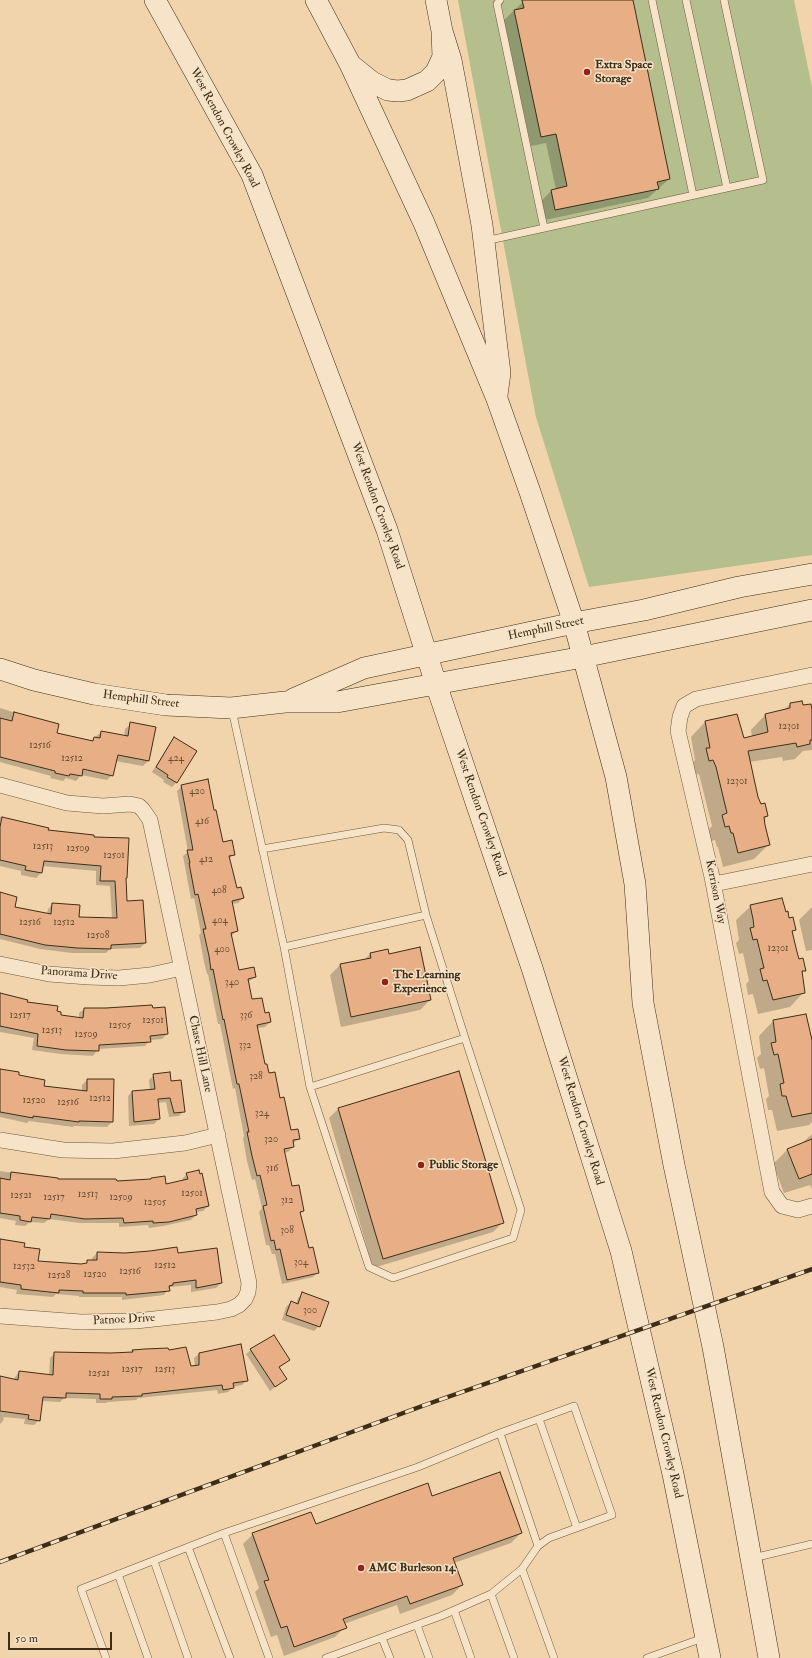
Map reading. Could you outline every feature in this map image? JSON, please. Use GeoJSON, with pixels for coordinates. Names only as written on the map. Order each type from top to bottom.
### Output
{"type":"FeatureCollection","features":[{"type":"Feature","properties":{"kind":"main road","name":"West Rendon Crowley Road"},"geometry":{"type":"LineString","coordinates":[[155,0],[252,175],[387,530],[436,684],[532,968],[621,1251],[673,1474],[710,1658]]}},
{"type":"Feature","properties":{"kind":"main road"},"geometry":{"type":"LineString","coordinates":[[316,0],[350,64],[424,223],[497,399],[574,623],[616,776],[635,884],[643,1003],[674,1166],[713,1347],[769,1658]]}},
{"type":"Feature","properties":{"kind":"main road"},"geometry":{"type":"LineString","coordinates":[[436,0],[442,31],[451,60],[472,171],[483,242],[500,373],[497,399]]}},
{"type":"Feature","properties":{"kind":"main road"},"geometry":{"type":"LineString","coordinates":[[350,64],[372,82],[388,90],[398,91],[418,86],[427,81],[436,72],[443,57],[442,31]]}},
{"type":"Feature","properties":{"kind":"main road","name":"Hemphill Street"},"geometry":{"type":"LineString","coordinates":[[285,702],[364,668],[574,623],[644,610],[739,588],[812,574]]}},
{"type":"Feature","properties":{"kind":"main road","name":"Hemphill Street"},"geometry":{"type":"LineString","coordinates":[[0,669],[34,680],[94,694],[166,706],[232,708],[285,702],[337,702],[583,656],[812,610]]}},
{"type":"Feature","properties":{"kind":"street","name":"Kerrison Way"},"geometry":{"type":"LineString","coordinates":[[812,675],[696,699],[684,706],[680,717],[678,731],[714,884],[772,1192],[782,1206],[798,1210],[812,1206]]}},
{"type":"Feature","properties":{"kind":"street","name":"Chase Hill Lane"},"geometry":{"type":"LineString","coordinates":[[0,785],[67,803],[103,806],[130,804],[139,806],[150,820],[249,1283],[248,1292],[245,1299]]}},
{"type":"Feature","properties":{"kind":"street"},"geometry":{"type":"LineString","coordinates":[[714,884],[812,864]]}},
{"type":"Feature","properties":{"kind":"street","name":"Panorama Drive"},"geometry":{"type":"LineString","coordinates":[[0,964],[49,974],[119,978],[150,975],[182,968]]}},
{"type":"Feature","properties":{"kind":"street"},"geometry":{"type":"LineString","coordinates":[[0,1140],[63,1150],[113,1151],[185,1143],[218,1135]]}},
{"type":"Feature","properties":{"kind":"street","name":"Patnoe Drive"},"geometry":{"type":"LineString","coordinates":[[0,1316],[81,1322],[136,1321],[224,1310],[235,1307],[245,1299]]}},
{"type":"Feature","properties":{"kind":"lane"},"geometry":{"type":"LineString","coordinates":[[500,0],[497,4],[544,228]]}},
{"type":"Feature","properties":{"kind":"lane"},"geometry":{"type":"LineString","coordinates":[[652,0],[693,195]]}},
{"type":"Feature","properties":{"kind":"lane"},"geometry":{"type":"LineString","coordinates":[[686,0],[727,188]]}},
{"type":"Feature","properties":{"kind":"lane"},"geometry":{"type":"LineString","coordinates":[[483,242],[763,180],[724,0]]}},
{"type":"Feature","properties":{"kind":"lane"},"geometry":{"type":"LineString","coordinates":[[232,708],[262,849],[284,947],[310,1087],[370,1267],[393,1278],[513,1238],[521,1210],[426,914],[408,840],[399,830],[384,828],[262,849]]}},
{"type":"Feature","properties":{"kind":"lane"},"geometry":{"type":"LineString","coordinates":[[284,947],[426,914]]}},
{"type":"Feature","properties":{"kind":"lane"},"geometry":{"type":"LineString","coordinates":[[310,1087],[465,1038]]}},
{"type":"Feature","properties":{"kind":"lane"},"geometry":{"type":"LineString","coordinates":[[106,1658],[81,1589],[224,1533],[418,1467],[500,1433],[574,1406],[612,1514],[549,1538],[538,1546],[522,1569],[491,1594],[382,1638],[345,1655],[326,1658]]}},
{"type":"Feature","properties":{"kind":"lane"},"geometry":{"type":"LineString","coordinates":[[539,1419],[577,1528]]}},
{"type":"Feature","properties":{"kind":"lane"},"geometry":{"type":"LineString","coordinates":[[500,1433],[538,1546]]}},
{"type":"Feature","properties":{"kind":"lane"},"geometry":{"type":"LineString","coordinates":[[224,1533],[269,1658]]}},
{"type":"Feature","properties":{"kind":"lane"},"geometry":{"type":"LineString","coordinates":[[751,1558],[812,1544]]}},
{"type":"Feature","properties":{"kind":"lane"},"geometry":{"type":"LineString","coordinates":[[188,1547],[230,1658]]}},
{"type":"Feature","properties":{"kind":"lane"},"geometry":{"type":"LineString","coordinates":[[154,1561],[188,1658]]}},
{"type":"Feature","properties":{"kind":"lane"},"geometry":{"type":"LineString","coordinates":[[522,1569],[554,1658]]}},
{"type":"Feature","properties":{"kind":"lane"},"geometry":{"type":"LineString","coordinates":[[118,1574],[148,1658]]}},
{"type":"Feature","properties":{"kind":"lane"},"geometry":{"type":"LineString","coordinates":[[491,1594],[514,1658]]}},
{"type":"Feature","properties":{"kind":"lane"},"geometry":{"type":"LineString","coordinates":[[454,1610],[471,1658]]}},
{"type":"Feature","properties":{"kind":"lane"},"geometry":{"type":"LineString","coordinates":[[417,1624],[429,1658]]}},
{"type":"Feature","properties":{"kind":"lane"},"geometry":{"type":"LineString","coordinates":[[647,1658],[706,1637]]}},
{"type":"Feature","properties":{"kind":"lane"},"geometry":{"type":"LineString","coordinates":[[382,1638],[390,1658]]}},
{"type":"Feature","properties":{"kind":"green space"},"geometry":{"type":"Polygon","coordinates":[[[458,0],[794,0],[812,87],[812,555],[589,587],[536,417],[458,0]]]}},
{"type":"Feature","properties":{"kind":"building","name":"Extra Space Storage"},"geometry":{"type":"Polygon","coordinates":[[[522,0],[633,0],[670,179],[657,182],[659,189],[555,210],[551,190],[567,186],[556,134],[541,137],[514,10],[524,8],[522,0]]]}},
{"type":"Feature","properties":{"kind":"building"},"geometry":{"type":"Polygon","coordinates":[[[802,701],[803,705],[811,704],[812,740],[810,740],[810,744],[797,747],[796,743],[748,751],[758,797],[761,804],[765,803],[768,816],[764,817],[770,845],[738,853],[733,833],[731,833],[729,826],[725,827],[722,815],[727,813],[716,767],[713,760],[709,761],[706,748],[710,748],[705,721],[737,714],[744,738],[768,732],[765,714],[790,708],[790,703],[802,701]]]}},
{"type":"Feature","properties":{"kind":"building"},"geometry":{"type":"Polygon","coordinates":[[[14,712],[59,724],[57,733],[93,741],[94,737],[100,738],[101,731],[128,736],[130,722],[156,727],[149,761],[118,755],[113,776],[83,769],[82,776],[70,774],[69,776],[0,757],[0,718],[12,721],[14,712]]]}},
{"type":"Feature","properties":{"kind":"building"},"geometry":{"type":"Polygon","coordinates":[[[174,737],[197,751],[177,783],[167,777],[168,775],[156,767],[174,737]]]}},
{"type":"Feature","properties":{"kind":"building"},"geometry":{"type":"Polygon","coordinates":[[[208,779],[214,810],[216,810],[223,842],[232,840],[235,855],[229,856],[237,888],[241,887],[244,898],[232,901],[238,931],[231,933],[239,970],[254,967],[256,977],[248,979],[252,999],[262,998],[265,1013],[269,1012],[271,1022],[257,1025],[265,1064],[267,1064],[269,1073],[275,1072],[280,1098],[284,1097],[291,1130],[298,1129],[300,1139],[293,1140],[294,1147],[284,1149],[292,1186],[299,1185],[304,1211],[300,1212],[309,1248],[313,1247],[319,1273],[287,1280],[280,1249],[276,1250],[274,1240],[271,1241],[263,1206],[267,1205],[260,1175],[257,1176],[252,1156],[247,1132],[249,1132],[239,1084],[237,1084],[213,969],[211,970],[203,929],[206,929],[198,894],[195,895],[189,863],[187,850],[193,850],[181,785],[208,779]]]}},
{"type":"Feature","properties":{"kind":"building"},"geometry":{"type":"Polygon","coordinates":[[[2,817],[49,828],[48,830],[94,835],[94,837],[129,838],[126,878],[127,901],[143,900],[146,943],[111,945],[111,949],[77,948],[45,945],[0,934],[0,892],[17,897],[15,907],[51,914],[52,903],[80,905],[79,917],[117,918],[115,881],[100,881],[101,866],[44,861],[42,873],[25,870],[26,866],[0,860],[0,827],[2,817]]]}},
{"type":"Feature","properties":{"kind":"building"},"geometry":{"type":"Polygon","coordinates":[[[782,898],[786,912],[788,911],[789,918],[793,917],[796,930],[792,931],[799,959],[803,958],[806,971],[802,971],[805,993],[773,1000],[767,980],[763,981],[760,969],[764,968],[757,939],[753,940],[750,928],[754,927],[750,905],[782,898]]]}},
{"type":"Feature","properties":{"kind":"building","name":"The Learning Experience"},"geometry":{"type":"Polygon","coordinates":[[[420,947],[431,1000],[351,1017],[340,964],[371,958],[370,953],[388,949],[389,954],[420,947]]]}},
{"type":"Feature","properties":{"kind":"building"},"geometry":{"type":"Polygon","coordinates":[[[0,993],[28,1000],[27,1002],[58,1006],[57,1011],[61,1012],[61,1015],[83,1018],[84,1008],[152,1005],[153,1008],[165,1007],[168,1034],[150,1036],[151,1042],[99,1045],[99,1051],[66,1050],[37,1046],[38,1034],[0,1026],[0,993]]]}},
{"type":"Feature","properties":{"kind":"building"},"geometry":{"type":"Polygon","coordinates":[[[806,1014],[812,1040],[812,1113],[792,1117],[786,1096],[782,1096],[780,1084],[784,1083],[778,1054],[774,1055],[771,1043],[776,1042],[773,1020],[806,1014]]]}},
{"type":"Feature","properties":{"kind":"building"},"geometry":{"type":"Polygon","coordinates":[[[0,1069],[19,1072],[19,1075],[45,1080],[44,1086],[87,1091],[87,1079],[114,1079],[113,1122],[79,1122],[33,1116],[33,1118],[0,1112],[0,1069]]]}},
{"type":"Feature","properties":{"kind":"building","name":"Public Storage"},"geometry":{"type":"Polygon","coordinates":[[[459,1071],[504,1223],[383,1259],[338,1108],[459,1071]]]}},
{"type":"Feature","properties":{"kind":"building"},"geometry":{"type":"Polygon","coordinates":[[[170,1072],[171,1081],[181,1080],[185,1112],[174,1113],[170,1098],[158,1099],[160,1119],[134,1122],[132,1091],[155,1089],[153,1074],[170,1072]]]}},
{"type":"Feature","properties":{"kind":"building"},"geometry":{"type":"Polygon","coordinates":[[[812,1139],[812,1174],[799,1179],[787,1149],[812,1139]]]}},
{"type":"Feature","properties":{"kind":"building"},"geometry":{"type":"Polygon","coordinates":[[[199,1170],[200,1174],[202,1173],[209,1206],[196,1209],[197,1215],[169,1222],[153,1223],[153,1221],[124,1223],[123,1218],[85,1219],[51,1214],[50,1219],[32,1217],[31,1222],[20,1220],[20,1216],[0,1213],[0,1178],[10,1180],[11,1172],[58,1179],[116,1179],[117,1181],[151,1179],[165,1176],[166,1184],[188,1179],[186,1173],[199,1170]]]}},
{"type":"Feature","properties":{"kind":"building"},"geometry":{"type":"Polygon","coordinates":[[[0,1239],[25,1243],[24,1247],[40,1249],[38,1261],[81,1264],[87,1263],[87,1260],[97,1260],[97,1252],[125,1253],[177,1247],[178,1253],[217,1248],[222,1283],[196,1288],[196,1280],[173,1283],[173,1285],[169,1286],[170,1291],[126,1295],[126,1293],[83,1293],[83,1291],[59,1290],[59,1293],[21,1289],[21,1285],[0,1282],[0,1239]]]}},
{"type":"Feature","properties":{"kind":"building"},"geometry":{"type":"Polygon","coordinates":[[[302,1292],[329,1302],[320,1327],[286,1315],[291,1301],[298,1304],[302,1292]]]}},
{"type":"Feature","properties":{"kind":"building"},"geometry":{"type":"Polygon","coordinates":[[[274,1335],[290,1360],[279,1367],[287,1379],[275,1387],[250,1349],[274,1335]]]}},
{"type":"Feature","properties":{"kind":"building"},"geometry":{"type":"Polygon","coordinates":[[[241,1344],[248,1381],[233,1383],[234,1388],[223,1390],[222,1385],[142,1394],[142,1396],[112,1397],[112,1399],[100,1399],[100,1394],[66,1393],[66,1398],[43,1397],[40,1421],[28,1419],[29,1415],[0,1411],[0,1376],[18,1380],[19,1371],[53,1375],[54,1352],[111,1353],[133,1352],[132,1350],[145,1349],[168,1348],[169,1350],[186,1347],[191,1366],[199,1365],[199,1353],[241,1344]]]}},
{"type":"Feature","properties":{"kind":"building","name":"AMC Burleson 14"},"geometry":{"type":"Polygon","coordinates":[[[500,1472],[522,1533],[453,1558],[463,1585],[410,1604],[407,1596],[343,1619],[347,1628],[294,1647],[287,1626],[281,1628],[264,1581],[269,1580],[252,1533],[311,1512],[316,1524],[428,1483],[432,1496],[500,1472]]]}},
{"type":"Feature","properties":{"kind":"railway"},"geometry":{"type":"LineString","coordinates":[[0,1562],[425,1405],[812,1269]]}},
{"type":"Feature","properties":{"kind":"place","name":"Extra Space Storage"},"geometry":{"type":"Point","coordinates":[587,72]}},
{"type":"Feature","properties":{"kind":"place","name":"The Learning Experience"},"geometry":{"type":"Point","coordinates":[385,982]}},
{"type":"Feature","properties":{"kind":"place","name":"Public Storage"},"geometry":{"type":"Point","coordinates":[421,1165]}},
{"type":"Feature","properties":{"kind":"place","name":"AMC Burleson 14"},"geometry":{"type":"Point","coordinates":[361,1568]}}]}
